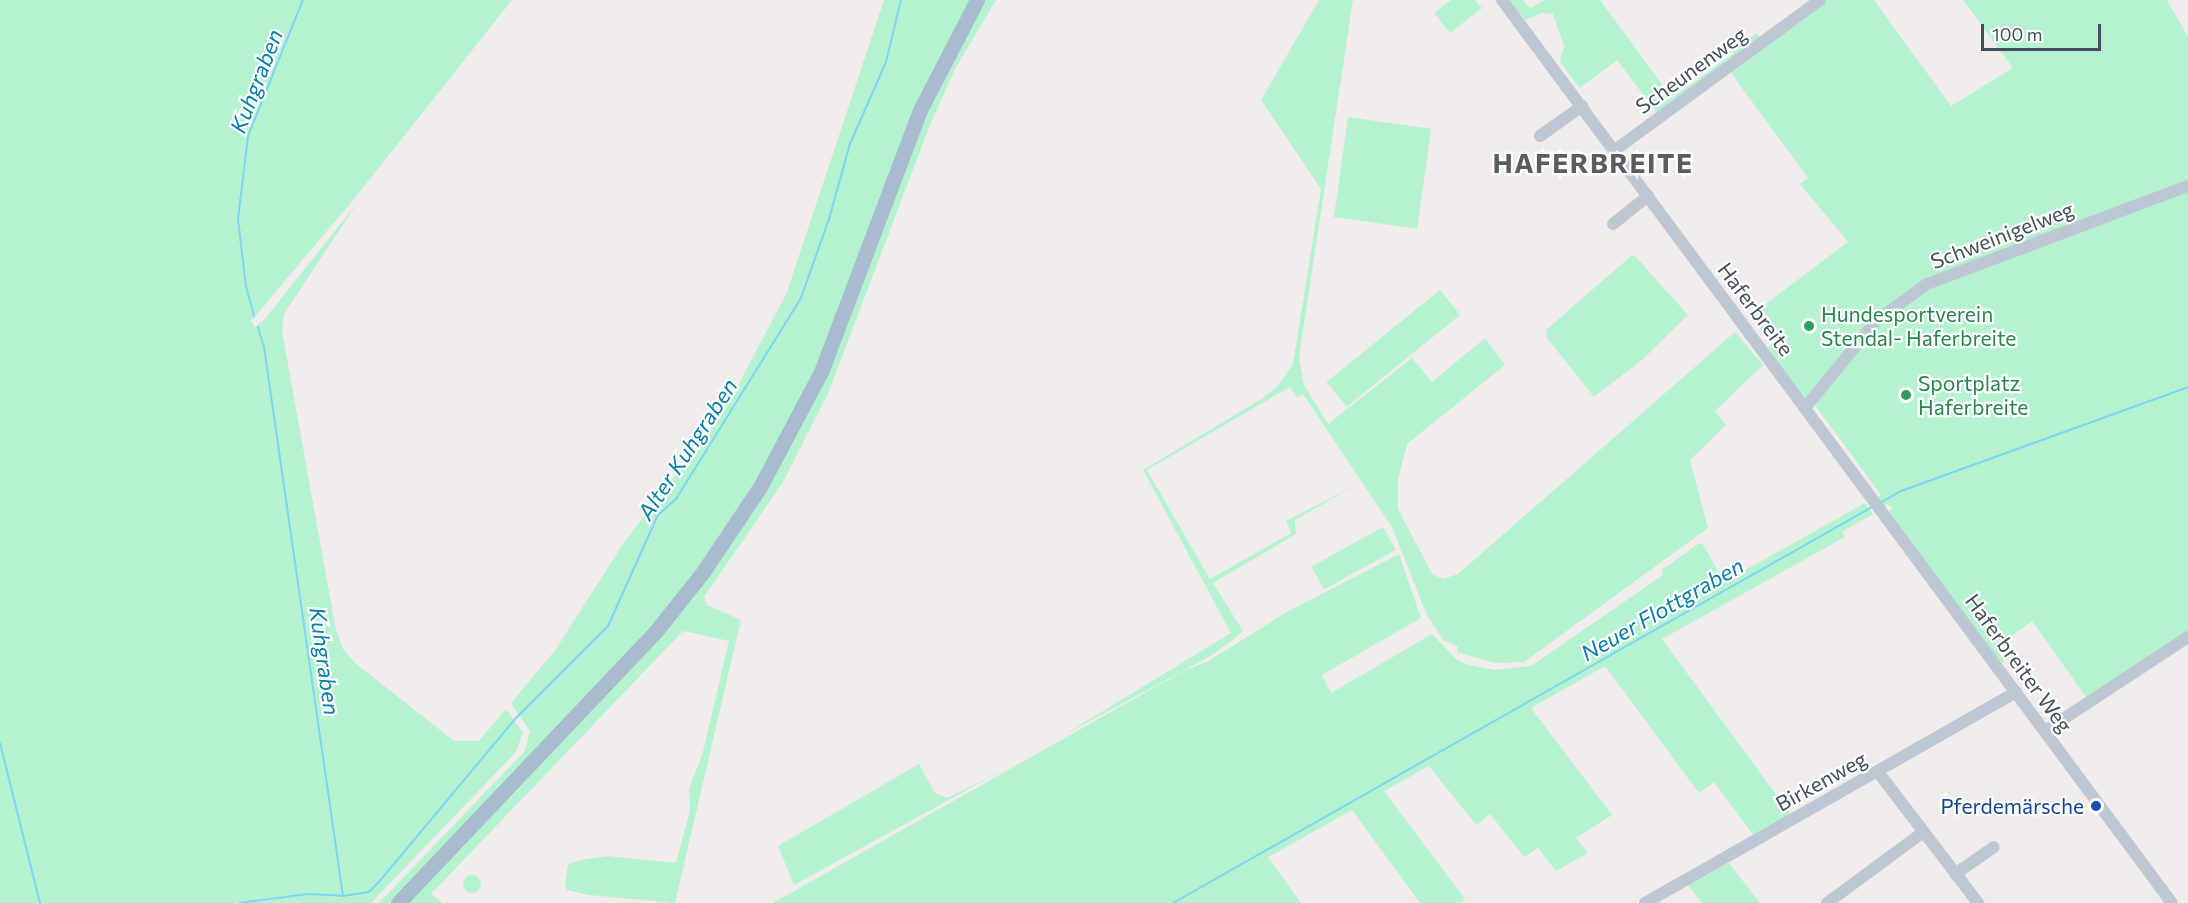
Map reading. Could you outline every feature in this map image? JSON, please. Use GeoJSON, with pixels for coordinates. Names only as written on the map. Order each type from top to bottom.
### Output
{"type":"FeatureCollection","features":[{"type":"Feature","properties":{"kind":"main road"},"geometry":{"type":"LineString","coordinates":[[398,903],[642,646],[703,572],[744,512],[780,453],[821,372],[920,110],[977,0]]}},
{"type":"Feature","properties":{"kind":"street","name":"Haferbreite"},"geometry":{"type":"LineString","coordinates":[[1502,0],[1833,446]]}},
{"type":"Feature","properties":{"kind":"street","name":"Scheunenweg"},"geometry":{"type":"LineString","coordinates":[[1614,150],[1820,0]]}},
{"type":"Feature","properties":{"kind":"street"},"geometry":{"type":"LineString","coordinates":[[1540,136],[1582,106]]}},
{"type":"Feature","properties":{"kind":"street","name":"Schweinigelweg"},"geometry":{"type":"LineString","coordinates":[[1805,408],[1876,321],[1927,284],[2188,186]]}},
{"type":"Feature","properties":{"kind":"street"},"geometry":{"type":"LineString","coordinates":[[1613,224],[1648,196]]}},
{"type":"Feature","properties":{"kind":"street","name":"Haferbreiter Weg"},"geometry":{"type":"LineString","coordinates":[[1833,446],[2172,903]]}},
{"type":"Feature","properties":{"kind":"street"},"geometry":{"type":"LineString","coordinates":[[2045,731],[2188,637]]}},
{"type":"Feature","properties":{"kind":"street","name":"Birkenweg"},"geometry":{"type":"LineString","coordinates":[[1645,903],[2016,692]]}},
{"type":"Feature","properties":{"kind":"street"},"geometry":{"type":"LineString","coordinates":[[1878,772],[1922,833],[1978,903]]}},
{"type":"Feature","properties":{"kind":"street"},"geometry":{"type":"LineString","coordinates":[[1827,903],[1922,833]]}},
{"type":"Feature","properties":{"kind":"street"},"geometry":{"type":"LineString","coordinates":[[1955,874],[1994,847]]}},
{"type":"Feature","properties":{"kind":"green space"},"geometry":{"type":"Polygon","coordinates":[[[0,0],[512,0],[354,199],[251,321],[255,327],[264,320],[358,202],[284,314],[282,331],[336,630],[343,649],[355,663],[454,741],[479,741],[506,709],[523,732],[516,752],[371,903],[0,903],[0,0]]]}},
{"type":"Feature","properties":{"kind":"green space"},"geometry":{"type":"Polygon","coordinates":[[[884,0],[971,0],[933,70],[844,303],[796,413],[730,524],[663,615],[392,903],[379,903],[525,751],[530,731],[511,703],[556,649],[623,544],[727,407],[787,292],[884,0]]]}},
{"type":"Feature","properties":{"kind":"green space"},"geometry":{"type":"Polygon","coordinates":[[[983,0],[996,0],[955,69],[930,125],[829,391],[783,482],[704,597],[707,605],[741,620],[675,903],[589,895],[567,890],[565,884],[568,864],[586,859],[608,856],[676,863],[690,810],[689,788],[702,756],[729,641],[683,631],[431,894],[443,903],[405,903],[544,759],[763,492],[912,143],[983,0]]]}},
{"type":"Feature","properties":{"kind":"green space"},"geometry":{"type":"Polygon","coordinates":[[[1319,0],[1353,0],[1299,357],[1304,385],[1328,424],[1412,358],[1432,382],[1485,338],[1505,365],[1407,444],[1398,480],[1398,509],[1432,574],[1443,579],[1458,574],[1735,332],[1763,365],[1715,411],[1726,425],[1690,460],[1708,528],[1524,662],[1495,663],[1457,652],[1458,647],[1443,640],[1426,613],[1392,527],[1305,397],[1302,394],[1297,398],[1290,387],[1147,470],[1210,579],[1291,533],[1286,521],[1356,485],[1295,520],[1296,534],[1213,583],[1243,631],[1235,638],[1212,655],[1062,736],[1231,633],[1143,470],[1258,401],[1277,387],[1293,364],[1321,189],[1261,100],[1319,0]]]}},
{"type":"Feature","properties":{"kind":"green space"},"geometry":{"type":"Polygon","coordinates":[[[1451,0],[1475,0],[1482,8],[1450,33],[1434,13],[1451,0]]]}},
{"type":"Feature","properties":{"kind":"green space"},"geometry":{"type":"Polygon","coordinates":[[[1508,0],[1523,0],[1530,8],[1545,0],[1600,0],[1672,98],[1734,53],[1732,50],[1757,33],[1760,38],[1657,113],[1617,60],[1580,88],[1560,62],[1564,46],[1553,14],[1542,13],[1525,20],[1508,0]]]}},
{"type":"Feature","properties":{"kind":"green space"},"geometry":{"type":"Polygon","coordinates":[[[1825,0],[1874,0],[1951,106],[2013,68],[1963,0],[2167,0],[2188,37],[2188,183],[1898,300],[1811,397],[1804,399],[1767,348],[1771,344],[1751,315],[1848,242],[1800,184],[1808,178],[1731,73],[1825,0]]]}},
{"type":"Feature","properties":{"kind":"green space"},"geometry":{"type":"Polygon","coordinates":[[[1348,117],[1431,129],[1417,229],[1334,217],[1348,117]]]}},
{"type":"Feature","properties":{"kind":"green space"},"geometry":{"type":"Polygon","coordinates":[[[2188,189],[2188,632],[2086,697],[2032,621],[1995,648],[2005,661],[2001,664],[1889,512],[1892,508],[1888,504],[1883,506],[1878,497],[1881,495],[1815,405],[1883,319],[1919,291],[2188,189]]]}},
{"type":"Feature","properties":{"kind":"green space"},"geometry":{"type":"Polygon","coordinates":[[[1631,256],[1635,256],[1688,315],[1643,359],[1594,397],[1547,338],[1546,330],[1631,256]]]}},
{"type":"Feature","properties":{"kind":"green space"},"geometry":{"type":"Polygon","coordinates":[[[1440,290],[1460,315],[1347,407],[1327,382],[1440,290]]]}},
{"type":"Feature","properties":{"kind":"green space"},"geometry":{"type":"Polygon","coordinates":[[[1865,503],[1873,514],[1842,532],[1845,537],[1662,639],[1791,815],[1754,836],[1714,782],[1699,793],[1605,666],[1531,708],[1612,815],[1576,838],[1588,853],[1556,871],[1538,848],[1524,857],[1490,814],[1476,825],[1429,766],[1384,791],[1465,899],[1459,903],[1420,903],[1352,810],[1268,857],[1301,903],[773,903],[1185,670],[1207,662],[1285,613],[1399,554],[1421,618],[1322,675],[1331,693],[1432,634],[1456,659],[1468,665],[1495,670],[1531,666],[1663,575],[1662,570],[1698,544],[1703,544],[1724,582],[1865,503]]]}},
{"type":"Feature","properties":{"kind":"green space"},"geometry":{"type":"Polygon","coordinates":[[[1383,527],[1396,550],[1324,589],[1311,567],[1383,527]]]}},
{"type":"Feature","properties":{"kind":"green space"},"geometry":{"type":"Polygon","coordinates":[[[919,764],[935,793],[947,798],[996,774],[794,885],[778,846],[919,764]]]}},
{"type":"Feature","properties":{"kind":"green space"},"geometry":{"type":"Polygon","coordinates":[[[1729,863],[1760,903],[1702,903],[1688,885],[1729,863]]]}},
{"type":"Feature","properties":{"kind":"green space"},"geometry":{"type":"Polygon","coordinates":[[[468,875],[476,875],[481,880],[479,891],[468,893],[463,888],[463,880],[468,875]]]}},
{"type":"Feature","properties":{"kind":"waterway","name":"Kuhgraben"},"geometry":{"type":"LineString","coordinates":[[254,316],[246,287],[238,219],[248,136],[303,0]]}},
{"type":"Feature","properties":{"kind":"waterway","name":"Alter Kuhgraben"},"geometry":{"type":"LineString","coordinates":[[343,896],[369,892],[378,883],[516,718],[608,626],[658,515],[676,499],[801,298],[829,219],[850,144],[886,62],[901,0]]}},
{"type":"Feature","properties":{"kind":"waterway","name":"Kuhgraben"},"geometry":{"type":"LineString","coordinates":[[239,903],[308,894],[343,896],[264,347],[258,327]]}},
{"type":"Feature","properties":{"kind":"waterway","name":"Neuer Flottgraben"},"geometry":{"type":"LineString","coordinates":[[1880,503],[1901,491],[2188,387]]}},
{"type":"Feature","properties":{"kind":"waterway","name":"Neuer Flottgraben"},"geometry":{"type":"LineString","coordinates":[[1173,903],[1872,507]]}},
{"type":"Feature","properties":{"kind":"waterway"},"geometry":{"type":"LineString","coordinates":[[0,743],[40,903]]}},
{"type":"Feature","properties":{"kind":"place","name":"Hundesportverein Stendal- Haferbreite"},"geometry":{"type":"Point","coordinates":[1809,326]}},
{"type":"Feature","properties":{"kind":"place","name":"Sportplatz Haferbreite"},"geometry":{"type":"Point","coordinates":[1906,395]}},
{"type":"Feature","properties":{"kind":"place","name":"Pferdemärsche"},"geometry":{"type":"Point","coordinates":[2096,806]}},
{"type":"Feature","properties":{"kind":"district","name":"HAFERBREITE"},"geometry":{"type":"Point","coordinates":[1593,163]}}]}
